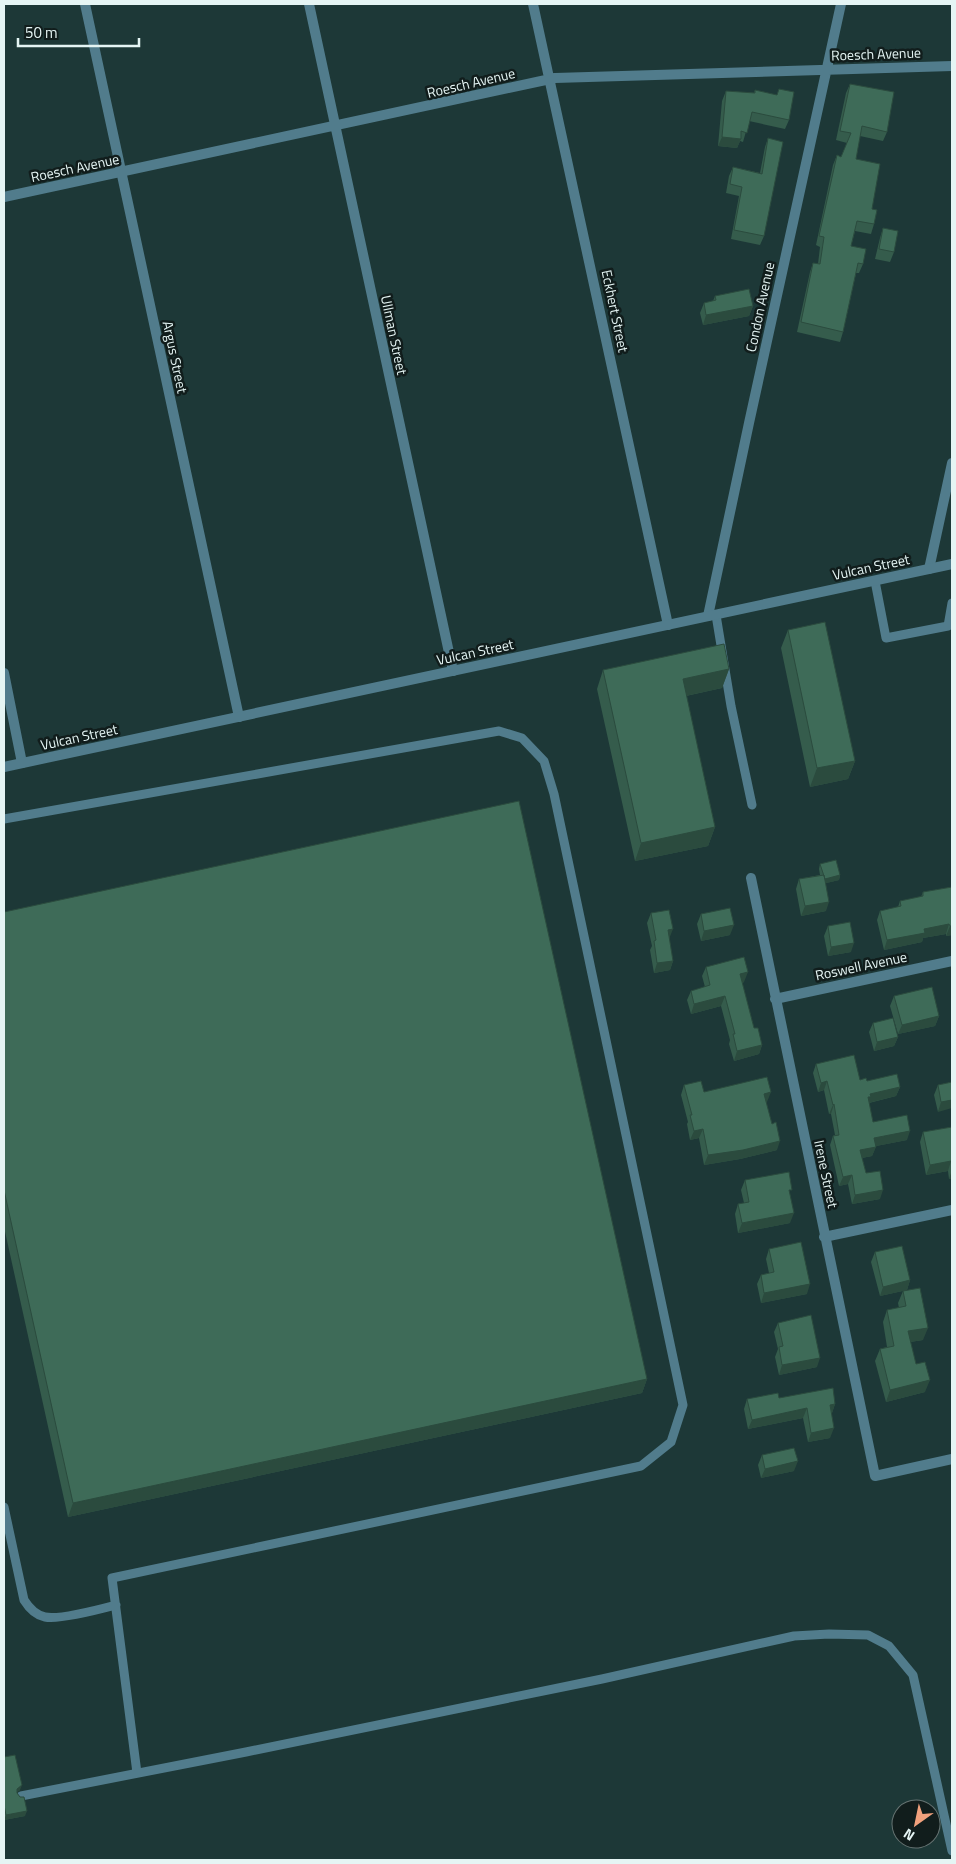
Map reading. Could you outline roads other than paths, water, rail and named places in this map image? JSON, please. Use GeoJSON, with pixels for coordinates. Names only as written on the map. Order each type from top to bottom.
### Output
{"type":"FeatureCollection","features":[{"type":"Feature","properties":{"kind":"street","name":"Argus Street"},"geometry":{"type":"LineString","coordinates":[[85,4],[239,717]]}},
{"type":"Feature","properties":{"kind":"street","name":"Ullman Street"},"geometry":{"type":"LineString","coordinates":[[310,4],[453,671]]}},
{"type":"Feature","properties":{"kind":"street","name":"Eckhert Street"},"geometry":{"type":"LineString","coordinates":[[533,4],[668,625]]}},
{"type":"Feature","properties":{"kind":"street","name":"Condon Avenue"},"geometry":{"type":"LineString","coordinates":[[712,616],[751,413],[840,4]]}},
{"type":"Feature","properties":{"kind":"street","name":"Roesch Avenue"},"geometry":{"type":"LineString","coordinates":[[4,197],[336,127],[550,79],[952,66]]}},
{"type":"Feature","properties":{"kind":"street"},"geometry":{"type":"LineString","coordinates":[[930,569],[952,463]]}},
{"type":"Feature","properties":{"kind":"street","name":"Vulcan Street"},"geometry":{"type":"LineString","coordinates":[[4,767],[952,564]]}},
{"type":"Feature","properties":{"kind":"street"},"geometry":{"type":"LineString","coordinates":[[4,673],[22,763]]}},
{"type":"Feature","properties":{"kind":"street","name":"Irene Street"},"geometry":{"type":"LineString","coordinates":[[751,878],[875,1476],[952,1459]]}},
{"type":"Feature","properties":{"kind":"street","name":"Roswell Avenue"},"geometry":{"type":"LineString","coordinates":[[775,999],[952,961]]}},
{"type":"Feature","properties":{"kind":"street"},"geometry":{"type":"LineString","coordinates":[[824,1237],[952,1210]]}},
{"type":"Feature","properties":{"kind":"lane"},"geometry":{"type":"LineString","coordinates":[[875,581],[886,638],[948,626],[952,603]]}},
{"type":"Feature","properties":{"kind":"lane"},"geometry":{"type":"LineString","coordinates":[[712,616],[752,805]]}},
{"type":"Feature","properties":{"kind":"lane"},"geometry":{"type":"LineString","coordinates":[[4,819],[499,731],[522,738],[544,761],[554,794],[683,1405],[671,1442],[641,1466],[112,1578],[137,1773]]}},
{"type":"Feature","properties":{"kind":"lane"},"geometry":{"type":"LineString","coordinates":[[4,1507],[24,1600],[30,1610],[47,1618],[116,1605]]}},
{"type":"Feature","properties":{"kind":"lane"},"geometry":{"type":"LineString","coordinates":[[21,1796],[246,1752],[794,1636],[829,1634],[868,1635],[889,1646],[913,1675],[952,1851]]}}]}
